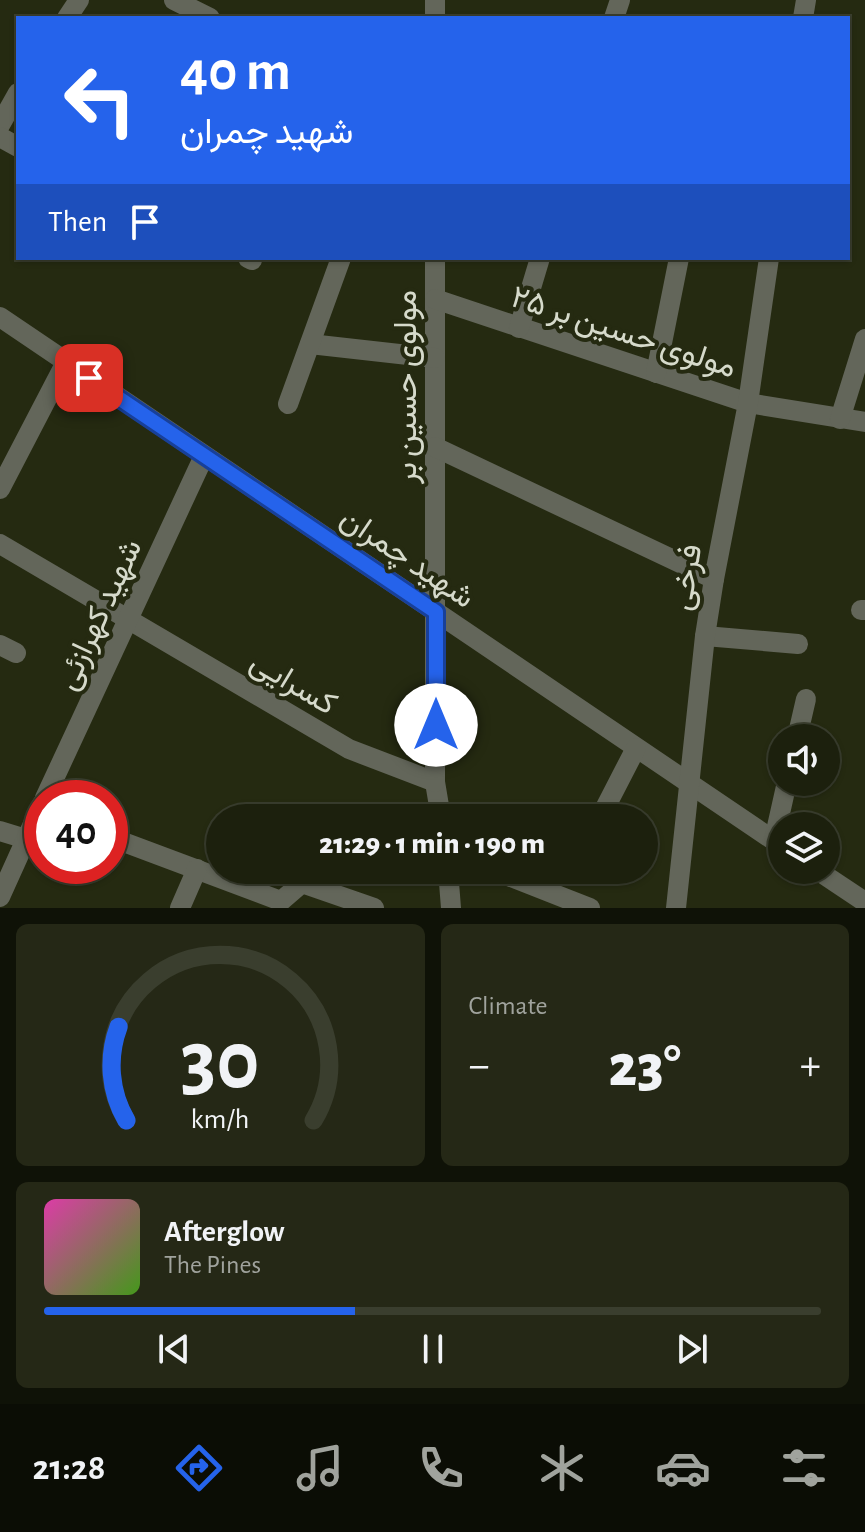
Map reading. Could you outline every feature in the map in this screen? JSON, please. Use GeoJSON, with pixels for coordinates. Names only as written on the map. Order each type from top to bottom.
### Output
{"type":"FeatureCollection","features":[{"type":"Feature","properties":{"kind":"street"},"geometry":{"type":"LineString","coordinates":[[174,0],[206,16]]}},
{"type":"Feature","properties":{"kind":"street"},"geometry":{"type":"LineString","coordinates":[[0,125],[16,97]]}},
{"type":"Feature","properties":{"kind":"street"},"geometry":{"type":"LineString","coordinates":[[288,404],[340,260]]}},
{"type":"Feature","properties":{"kind":"street","name":"مولوی حسین بر"},"geometry":{"type":"LineString","coordinates":[[435,260],[435,782],[439,804]]}},
{"type":"Feature","properties":{"kind":"street"},"geometry":{"type":"LineString","coordinates":[[519,328],[539,260]]}},
{"type":"Feature","properties":{"kind":"street"},"geometry":{"type":"LineString","coordinates":[[656,373],[679,260]]}},
{"type":"Feature","properties":{"kind":"street","name":"فرخی"},"geometry":{"type":"LineString","coordinates":[[676,908],[705,636],[748,403],[769,260]]}},
{"type":"Feature","properties":{"kind":"street","name":"مولوی حسین بر ۲۵"},"geometry":{"type":"LineString","coordinates":[[435,299],[748,403],[865,422]]}},
{"type":"Feature","properties":{"kind":"street","name":"شهید چمران"},"geometry":{"type":"LineString","coordinates":[[0,317],[768,836]]}},
{"type":"Feature","properties":{"kind":"street"},"geometry":{"type":"LineString","coordinates":[[840,419],[865,339]]}},
{"type":"Feature","properties":{"kind":"street"},"geometry":{"type":"LineString","coordinates":[[310,344],[435,358]]}},
{"type":"Feature","properties":{"kind":"street"},"geometry":{"type":"LineString","coordinates":[[0,489],[66,362]]}},
{"type":"Feature","properties":{"kind":"street"},"geometry":{"type":"LineString","coordinates":[[435,447],[714,579]]}},
{"type":"Feature","properties":{"kind":"street","name":"شهید کهرازئی"},"geometry":{"type":"LineString","coordinates":[[54,780],[204,456]]}},
{"type":"Feature","properties":{"kind":"street","name":"کسرایی"},"geometry":{"type":"LineString","coordinates":[[0,544],[349,749],[435,782]]}},
{"type":"Feature","properties":{"kind":"street"},"geometry":{"type":"LineString","coordinates":[[705,636],[798,644]]}},
{"type":"Feature","properties":{"kind":"street"},"geometry":{"type":"LineString","coordinates":[[800,724],[806,699]]}},
{"type":"Feature","properties":{"kind":"street"},"geometry":{"type":"LineString","coordinates":[[607,804],[636,748]]}},
{"type":"Feature","properties":{"kind":"street"},"geometry":{"type":"LineString","coordinates":[[0,831],[24,838]]}},
{"type":"Feature","properties":{"kind":"street","name":"شهید کهرازئی"},"geometry":{"type":"LineString","coordinates":[[0,897],[24,843]]}},
{"type":"Feature","properties":{"kind":"street"},"geometry":{"type":"LineString","coordinates":[[128,844],[281,901],[302,883],[374,908]]}},
{"type":"Feature","properties":{"kind":"street"},"geometry":{"type":"LineString","coordinates":[[180,908],[197,869]]}},
{"type":"Feature","properties":{"kind":"street"},"geometry":{"type":"LineString","coordinates":[[449,884],[451,908]]}},
{"type":"Feature","properties":{"kind":"street"},"geometry":{"type":"LineString","coordinates":[[529,884],[590,908]]}},
{"type":"Feature","properties":{"kind":"street"},"geometry":{"type":"LineString","coordinates":[[838,884],[865,902]]}},
{"type":"Feature","properties":{"kind":"route"},"geometry":{"type":"LineString","coordinates":[[89,378],[436,612],[436,725]]}}]}
